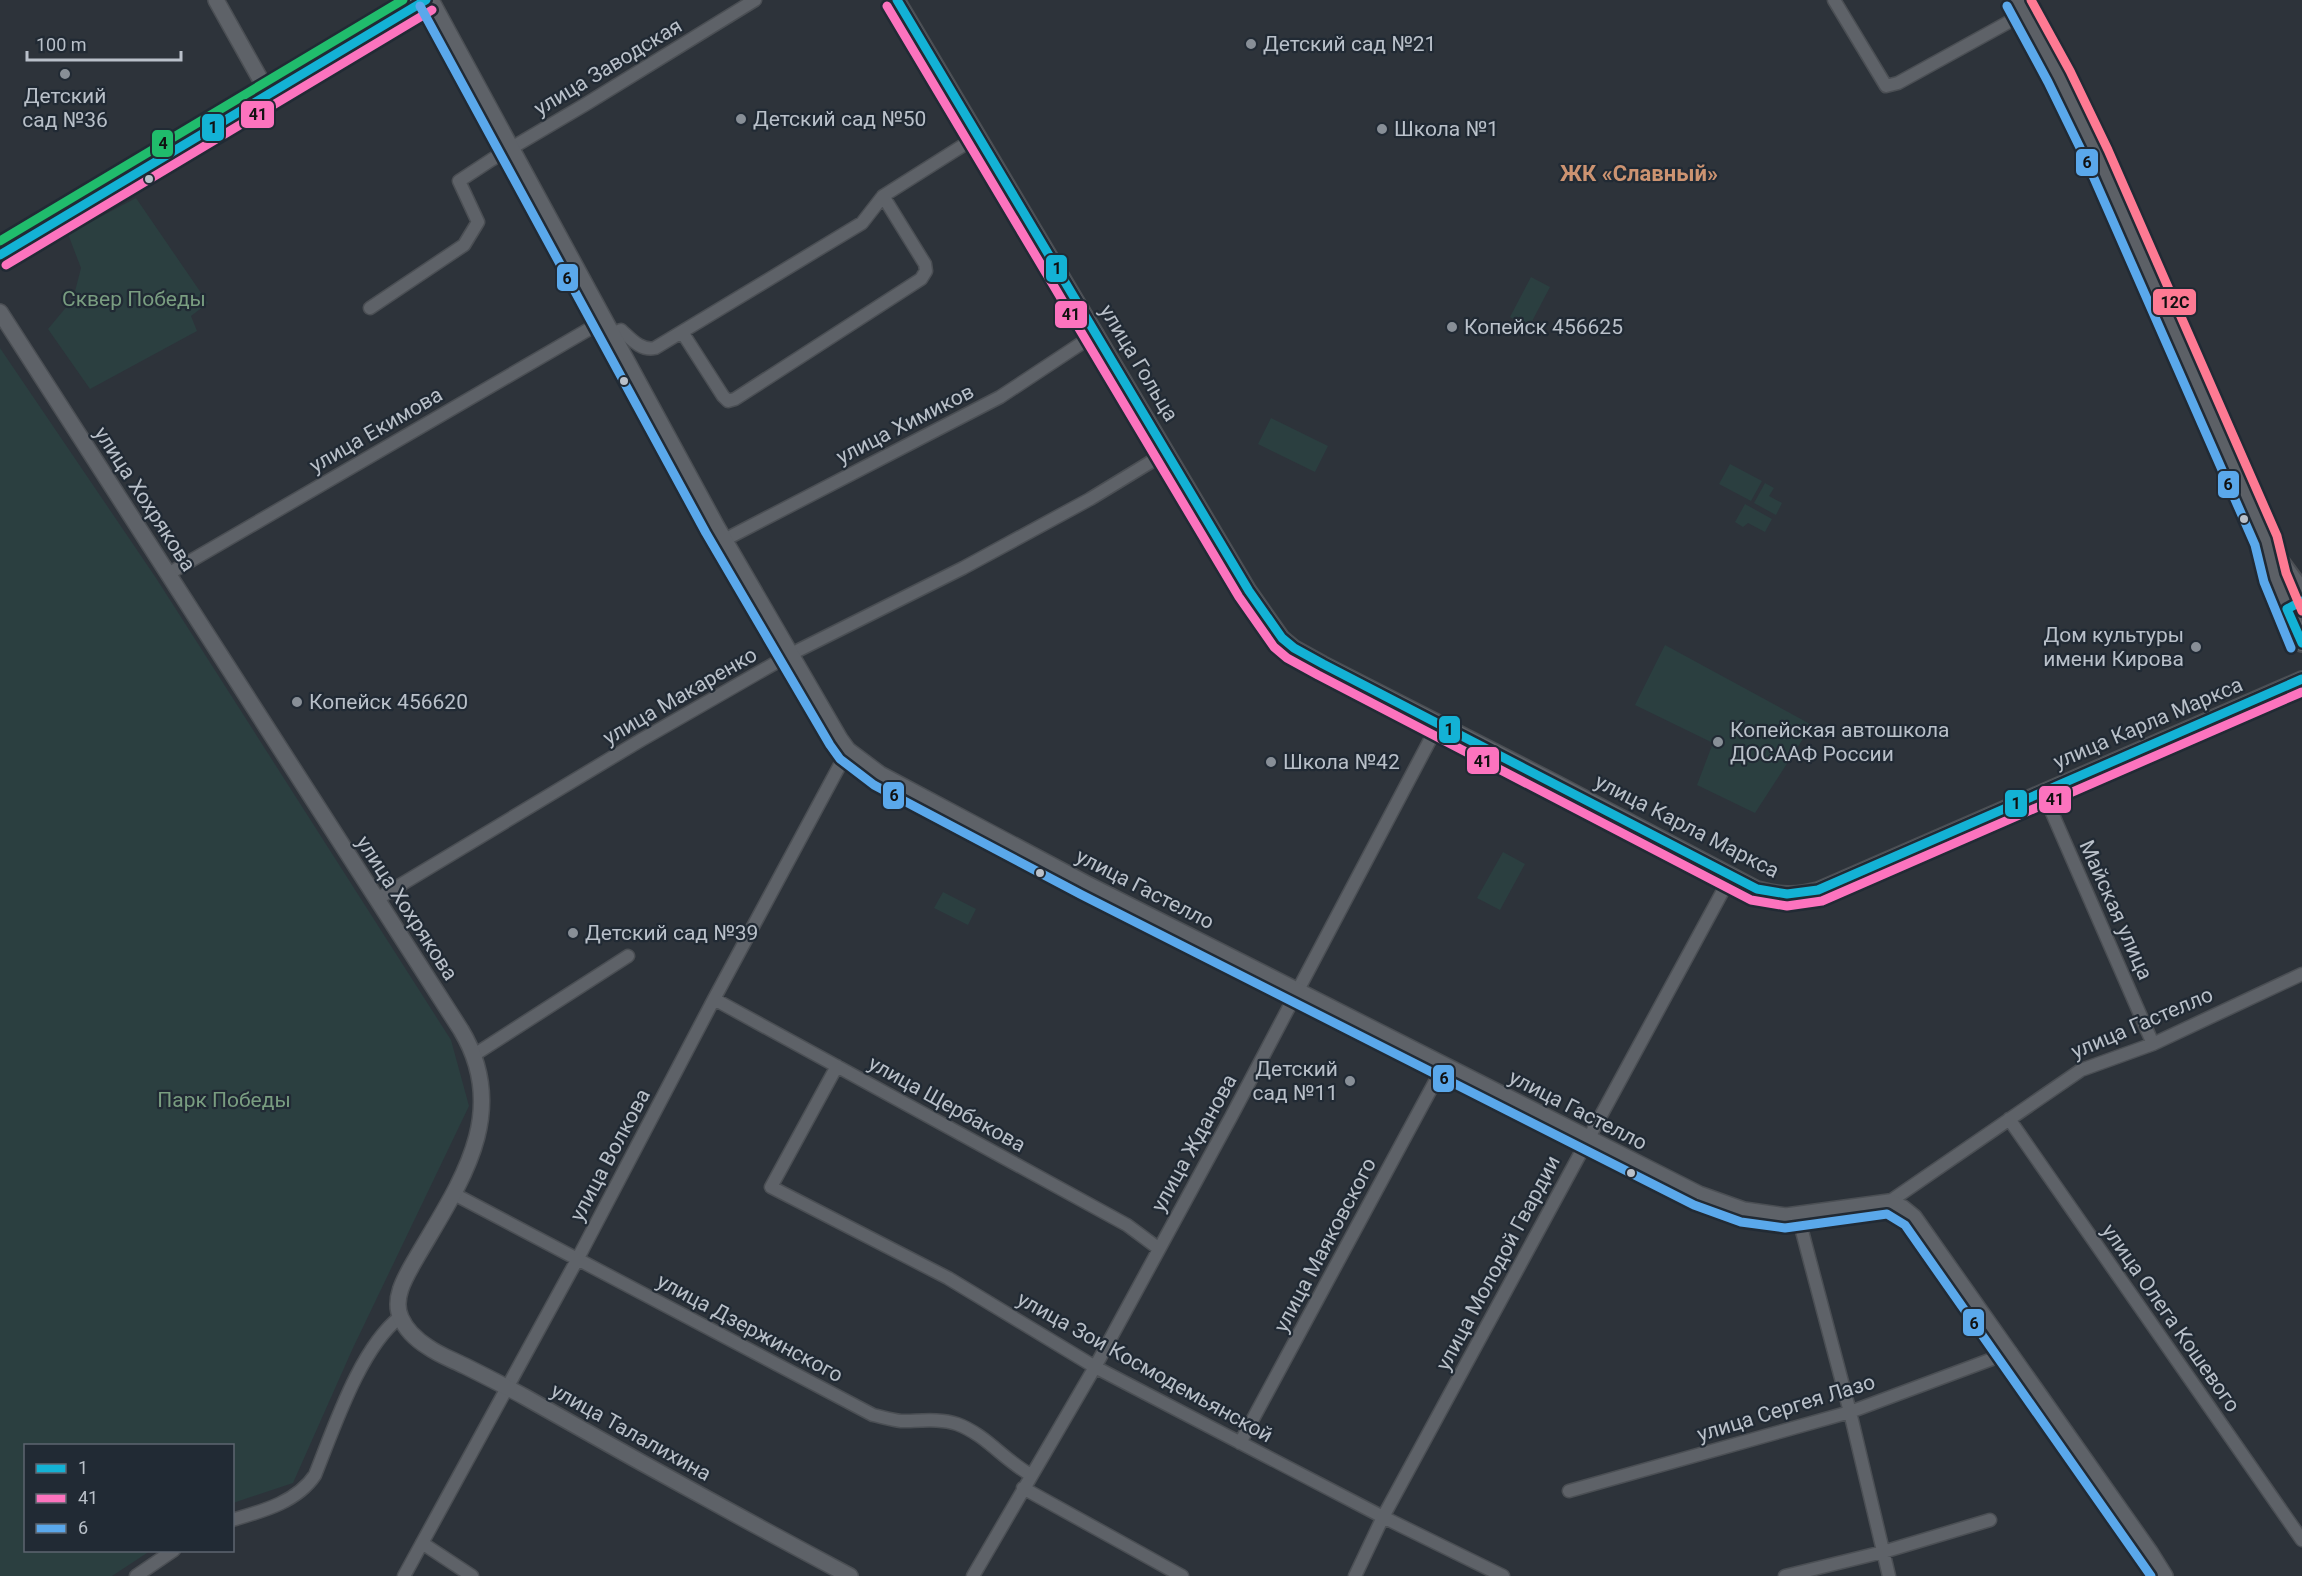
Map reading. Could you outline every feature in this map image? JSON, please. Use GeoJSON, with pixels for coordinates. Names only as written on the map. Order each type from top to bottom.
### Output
{"type":"FeatureCollection","features":[{"type":"Feature","properties":{"kind":"main road"},"geometry":{"type":"LineString","coordinates":[[0,255],[266,89],[401,0]]}},
{"type":"Feature","properties":{"kind":"main road"},"geometry":{"type":"LineString","coordinates":[[0,240],[426,0]]}},
{"type":"Feature","properties":{"kind":"main road"},"geometry":{"type":"LineString","coordinates":[[2021,7],[2086,129],[2169,314],[2266,542],[2275,577],[2295,605],[2302,643]]}},
{"type":"Feature","properties":{"kind":"main road"},"geometry":{"type":"LineString","coordinates":[[2266,542],[2302,591]]}},
{"type":"Feature","properties":{"kind":"street"},"geometry":{"type":"LineString","coordinates":[[216,0],[266,89]]}},
{"type":"Feature","properties":{"kind":"street"},"geometry":{"type":"LineString","coordinates":[[431,0],[724,540],[848,750]]}},
{"type":"Feature","properties":{"kind":"street","name":"улица Заводская"},"geometry":{"type":"LineString","coordinates":[[370,308],[464,245],[478,222],[459,182],[511,147],[586,104],[755,0]]}},
{"type":"Feature","properties":{"kind":"street","name":"улица Гольца"},"geometry":{"type":"LineString","coordinates":[[897,0],[1270,624]]}},
{"type":"Feature","properties":{"kind":"street"},"geometry":{"type":"LineString","coordinates":[[1834,0],[1886,86],[1898,83],[2021,7]]}},
{"type":"Feature","properties":{"kind":"street"},"geometry":{"type":"LineString","coordinates":[[607,327],[621,330],[647,349],[655,348],[862,223],[884,196],[978,136]]}},
{"type":"Feature","properties":{"kind":"street"},"geometry":{"type":"LineString","coordinates":[[682,332],[728,401],[735,399],[921,279],[926,271],[924,264],[884,196]]}},
{"type":"Feature","properties":{"kind":"street","name":"улица Хохрякова"},"geometry":{"type":"LineString","coordinates":[[0,312],[461,1030],[474,1055],[481,1084],[483,1111],[479,1135],[454,1194],[406,1276],[399,1294],[400,1317]]}},
{"type":"Feature","properties":{"kind":"street","name":"улица Екимова"},"geometry":{"type":"LineString","coordinates":[[168,574],[607,327]]}},
{"type":"Feature","properties":{"kind":"street","name":"улица Химиков"},"geometry":{"type":"LineString","coordinates":[[724,540],[1000,397],[1097,333]]}},
{"type":"Feature","properties":{"kind":"street","name":"улица Макаренко"},"geometry":{"type":"LineString","coordinates":[[377,899],[641,740],[791,654],[963,568],[1099,494],[1167,452]]}},
{"type":"Feature","properties":{"kind":"street","name":"улица Карла Маркса"},"geometry":{"type":"LineString","coordinates":[[1270,624],[1294,648],[1731,876],[1757,889],[1778,895],[1799,895],[1818,890],[2302,679]]}},
{"type":"Feature","properties":{"kind":"street","name":"улица Жданова"},"geometry":{"type":"LineString","coordinates":[[973,1576],[1095,1366],[1231,1117],[1439,723]]}},
{"type":"Feature","properties":{"kind":"street","name":"улица Гастелло"},"geometry":{"type":"LineString","coordinates":[[848,750],[880,774],[1087,884],[1588,1139],[1699,1194],[1744,1210],[1768,1215],[1798,1216],[1888,1202],[2081,1070],[2153,1044],[2302,974]]}},
{"type":"Feature","properties":{"kind":"street","name":"улица Волкова"},"geometry":{"type":"LineString","coordinates":[[404,1576],[577,1260],[848,750]]}},
{"type":"Feature","properties":{"kind":"street","name":"Майская улица"},"geometry":{"type":"LineString","coordinates":[[2043,792],[2153,1044]]}},
{"type":"Feature","properties":{"kind":"street","name":"улица Молодой Гвардии"},"geometry":{"type":"LineString","coordinates":[[1355,1576],[1383,1517],[1731,876]]}},
{"type":"Feature","properties":{"kind":"street"},"geometry":{"type":"LineString","coordinates":[[474,1055],[628,956]]}},
{"type":"Feature","properties":{"kind":"street","name":"улица Щербакова"},"geometry":{"type":"LineString","coordinates":[[714,999],[1127,1225],[1158,1248]]}},
{"type":"Feature","properties":{"kind":"street","name":"улица Маяковского"},"geometry":{"type":"LineString","coordinates":[[1240,1443],[1444,1065]]}},
{"type":"Feature","properties":{"kind":"street","name":"улица Зои Космодемьянской"},"geometry":{"type":"LineString","coordinates":[[837,1066],[771,1187],[948,1278],[1095,1366],[1383,1517],[1503,1576]]}},
{"type":"Feature","properties":{"kind":"street","name":"улица Олега Кошевого"},"geometry":{"type":"LineString","coordinates":[[2008,1119],[2302,1540]]}},
{"type":"Feature","properties":{"kind":"street","name":"улица Дзержинского"},"geometry":{"type":"LineString","coordinates":[[454,1194],[873,1415],[897,1420],[948,1421],[960,1425],[992,1446],[1013,1465],[1031,1475]]}},
{"type":"Feature","properties":{"kind":"street"},"geometry":{"type":"LineString","coordinates":[[1888,1202],[1903,1208],[1914,1217],[2011,1352],[2165,1576]]}},
{"type":"Feature","properties":{"kind":"street"},"geometry":{"type":"LineString","coordinates":[[1798,1216],[1850,1412],[1889,1576]]}},
{"type":"Feature","properties":{"kind":"street"},"geometry":{"type":"LineString","coordinates":[[234,1519],[295,1497],[306,1488],[315,1475],[363,1365],[379,1337],[400,1317]]}},
{"type":"Feature","properties":{"kind":"street","name":"улица Талалихина"},"geometry":{"type":"LineString","coordinates":[[400,1317],[408,1329],[431,1349],[507,1387],[850,1576]]}},
{"type":"Feature","properties":{"kind":"street","name":"улица Сергея Лазо"},"geometry":{"type":"LineString","coordinates":[[1569,1491],[1850,1412],[2011,1352]]}},
{"type":"Feature","properties":{"kind":"street"},"geometry":{"type":"LineString","coordinates":[[1023,1488],[1182,1576]]}},
{"type":"Feature","properties":{"kind":"street"},"geometry":{"type":"LineString","coordinates":[[1785,1576],[1883,1552],[1990,1520]]}},
{"type":"Feature","properties":{"kind":"street"},"geometry":{"type":"LineString","coordinates":[[422,1543],[472,1576]]}},
{"type":"Feature","properties":{"kind":"street"},"geometry":{"type":"LineString","coordinates":[[136,1576],[172,1552]]}},
{"type":"Feature","properties":{"kind":"green space","name":"Сквер Победы"},"geometry":{"type":"Polygon","coordinates":[[[136,198],[208,303],[191,316],[197,331],[90,389],[48,329],[73,299],[81,268],[68,234],[136,198]]]}},
{"type":"Feature","properties":{"kind":"green space"},"geometry":{"type":"Polygon","coordinates":[[[1531,277],[1550,287],[1529,327],[1510,317],[1531,277]]]}},
{"type":"Feature","properties":{"kind":"green space","name":"Парк Победы"},"geometry":{"type":"Polygon","coordinates":[[[0,348],[156,578],[451,1040],[469,1106],[352,1350],[293,1483],[234,1503],[234,1444],[24,1444],[24,1552],[148,1552],[112,1576],[0,1576],[0,348]]]}},
{"type":"Feature","properties":{"kind":"green space"},"geometry":{"type":"Polygon","coordinates":[[[1271,418],[1328,446],[1315,472],[1258,444],[1271,418]]]}},
{"type":"Feature","properties":{"kind":"green space"},"geometry":{"type":"Polygon","coordinates":[[[1730,464],[1762,481],[1751,501],[1719,484],[1730,464]]]}},
{"type":"Feature","properties":{"kind":"green space"},"geometry":{"type":"Polygon","coordinates":[[[1765,483],[1774,488],[1769,496],[1782,503],[1776,515],[1754,503],[1765,483]]]}},
{"type":"Feature","properties":{"kind":"green space"},"geometry":{"type":"Polygon","coordinates":[[[1745,504],[1772,519],[1765,532],[1748,523],[1743,527],[1735,522],[1745,504]]]}},
{"type":"Feature","properties":{"kind":"green space"},"geometry":{"type":"Polygon","coordinates":[[[1665,645],[1812,725],[1755,813],[1697,785],[1713,743],[1635,705],[1665,645]]]}},
{"type":"Feature","properties":{"kind":"green space"},"geometry":{"type":"Polygon","coordinates":[[[1503,852],[1525,864],[1500,910],[1477,898],[1503,852]]]}},
{"type":"Feature","properties":{"kind":"green space"},"geometry":{"type":"Polygon","coordinates":[[[943,892],[976,909],[968,925],[934,908],[943,892]]]}},
{"type":"Feature","properties":{"kind":"transit line","name":"4"},"geometry":{"type":"LineString","coordinates":[[0,241],[403,0]]}},
{"type":"Feature","properties":{"kind":"transit line","name":"1"},"geometry":{"type":"LineString","coordinates":[[0,255],[426,0]]}},
{"type":"Feature","properties":{"kind":"transit line","name":"1"},"geometry":{"type":"LineString","coordinates":[[897,0],[1249,591],[1282,638],[1294,648],[1323,664],[1757,889],[1787,894],[1818,890],[2302,679]]}},
{"type":"Feature","properties":{"kind":"transit line","name":"12С"},"geometry":{"type":"LineString","coordinates":[[2031,0],[2070,71],[2108,150],[2277,536],[2286,573],[2302,611]]}},
{"type":"Feature","properties":{"kind":"transit line","name":"6"},"geometry":{"type":"LineString","coordinates":[[420,6],[706,533],[840,759],[874,785],[1082,895],[1694,1205],[1741,1222],[1785,1228],[1887,1214],[1905,1225],[2151,1576]]}},
{"type":"Feature","properties":{"kind":"transit line","name":"41"},"geometry":{"type":"LineString","coordinates":[[887,6],[1239,597],[1274,647],[1287,658],[1318,675],[1751,900],[1787,906],[1822,901],[2302,692]]}},
{"type":"Feature","properties":{"kind":"transit line","name":"6"},"geometry":{"type":"LineString","coordinates":[[2007,6],[2086,160],[2255,545],[2264,582],[2291,648]]}},
{"type":"Feature","properties":{"kind":"transit line","name":"41"},"geometry":{"type":"LineString","coordinates":[[6,265],[432,10]]}},
{"type":"Feature","properties":{"kind":"transit line","name":"1"},"geometry":{"type":"LineString","coordinates":[[2302,601],[2287,609],[2302,643]]}},
{"type":"Feature","properties":{"kind":"place","name":"Детский сад №21"},"geometry":{"type":"Point","coordinates":[1251,44]}},
{"type":"Feature","properties":{"kind":"place","name":"Детский сад №36"},"geometry":{"type":"Point","coordinates":[65,74]}},
{"type":"Feature","properties":{"kind":"place","name":"Детский сад №50"},"geometry":{"type":"Point","coordinates":[741,119]}},
{"type":"Feature","properties":{"kind":"place","name":"Школа №1"},"geometry":{"type":"Point","coordinates":[1382,129]}},
{"type":"Feature","properties":{"kind":"place","name":"Копейск 456625"},"geometry":{"type":"Point","coordinates":[1452,327]}},
{"type":"Feature","properties":{"kind":"place","name":"Дом культуры имени Кирова"},"geometry":{"type":"Point","coordinates":[2196,647]}},
{"type":"Feature","properties":{"kind":"place","name":"Копейск 456620"},"geometry":{"type":"Point","coordinates":[297,702]}},
{"type":"Feature","properties":{"kind":"place","name":"Копейская автошкола ДОСААФ России"},"geometry":{"type":"Point","coordinates":[1718,742]}},
{"type":"Feature","properties":{"kind":"place","name":"Школа №42"},"geometry":{"type":"Point","coordinates":[1271,762]}},
{"type":"Feature","properties":{"kind":"place","name":"Детский сад №39"},"geometry":{"type":"Point","coordinates":[573,933]}},
{"type":"Feature","properties":{"kind":"place","name":"Детский сад №11"},"geometry":{"type":"Point","coordinates":[1350,1081]}},
{"type":"Feature","properties":{"kind":"district","name":"ЖК «Славный»"},"geometry":{"type":"Point","coordinates":[1639,173]}}]}
